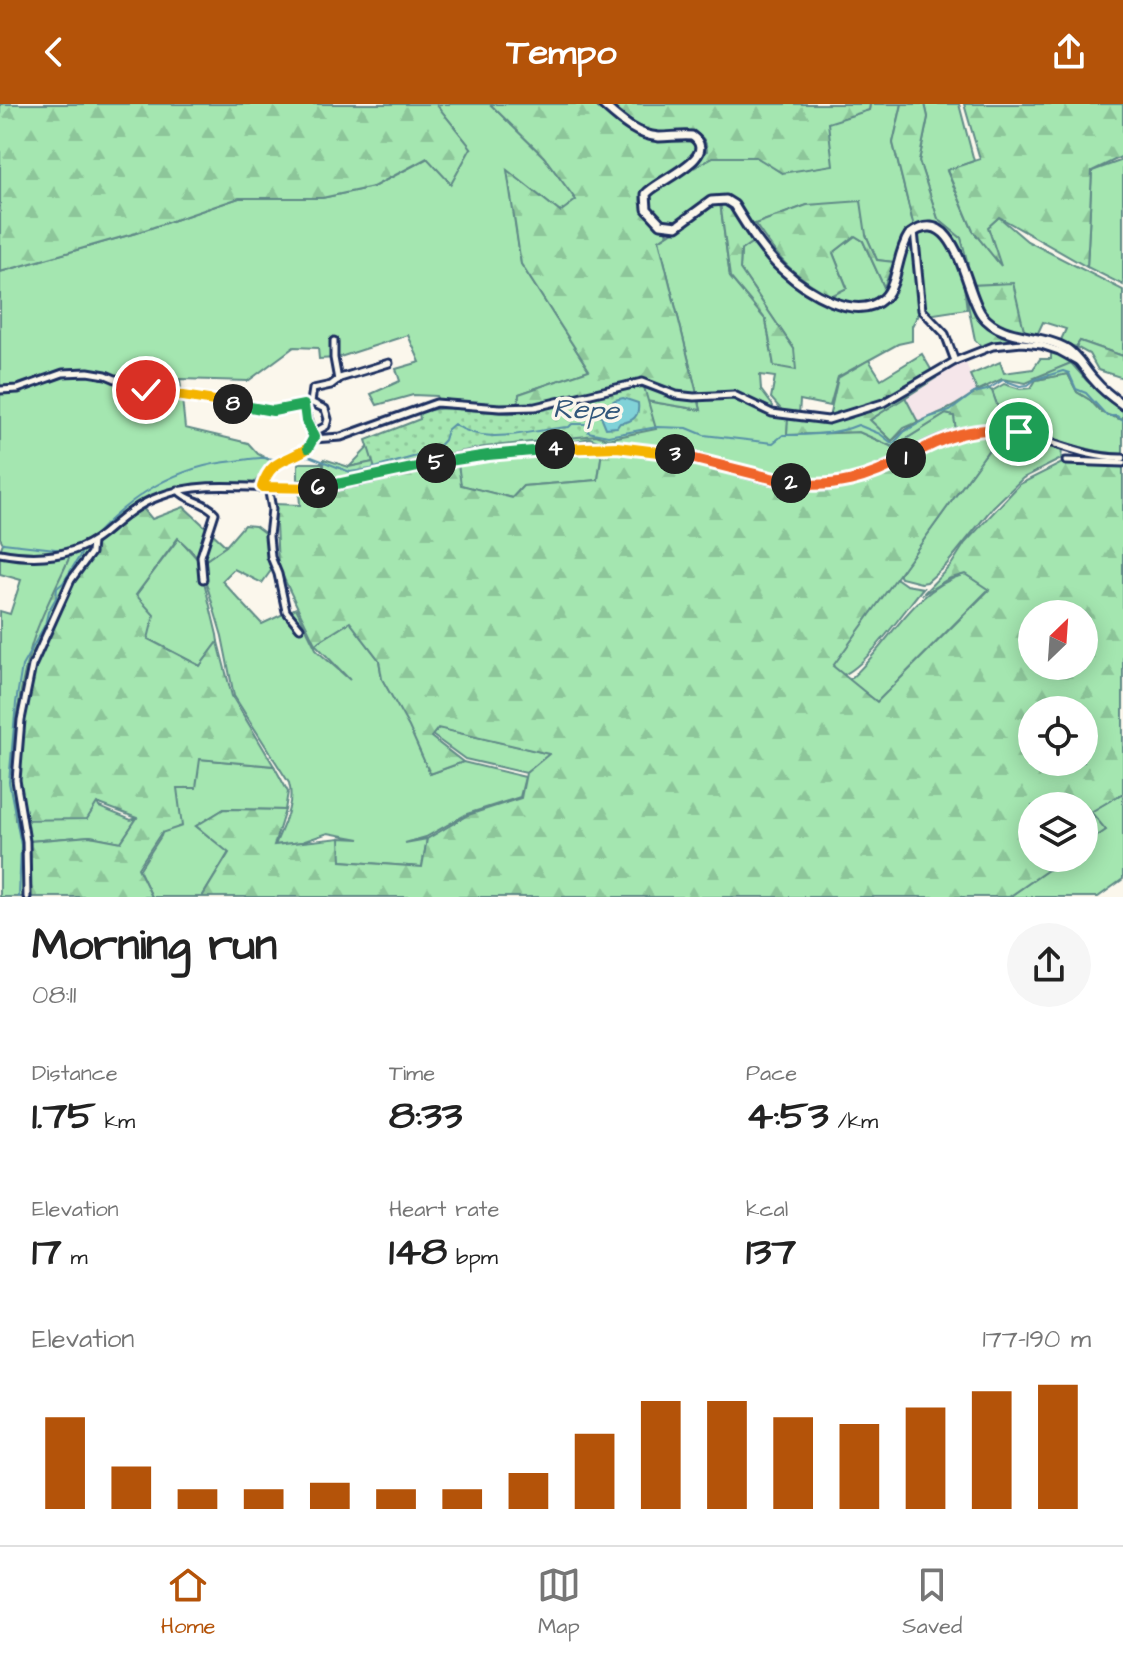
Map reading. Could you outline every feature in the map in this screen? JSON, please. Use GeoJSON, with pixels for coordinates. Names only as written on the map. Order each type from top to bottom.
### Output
{"type":"FeatureCollection","features":[{"type":"Feature","properties":{"kind":"main road"},"geometry":{"type":"LineString","coordinates":[[602,104],[640,133],[658,137],[692,136],[700,145],[699,154],[692,163],[647,191],[645,205],[658,223],[677,226],[711,201],[726,200],[734,205],[783,270],[836,303],[864,306],[884,298],[904,243],[914,231],[928,227],[937,229],[947,236],[960,260],[976,307],[989,323],[1003,330],[1059,345],[1123,405]]}},
{"type":"Feature","properties":{"kind":"street"},"geometry":{"type":"LineString","coordinates":[[914,231],[922,310],[945,334],[955,361]]}},
{"type":"Feature","properties":{"kind":"street"},"geometry":{"type":"LineString","coordinates":[[334,341],[338,380]]}},
{"type":"Feature","properties":{"kind":"street"},"geometry":{"type":"LineString","coordinates":[[313,436],[341,437],[436,403],[535,407],[642,382],[676,395],[734,395],[772,413],[828,420],[883,403],[980,349],[1022,343],[1051,348],[1081,363]]}},
{"type":"Feature","properties":{"kind":"street"},"geometry":{"type":"LineString","coordinates":[[311,402],[312,390],[389,363]]}},
{"type":"Feature","properties":{"kind":"street"},"geometry":{"type":"LineString","coordinates":[[0,390],[18,389],[58,374],[75,372],[106,375],[146,390],[273,411],[311,402],[325,409],[328,419],[326,426],[313,436],[306,449],[275,464],[267,474],[265,487],[272,509],[269,536],[271,557],[286,611],[300,628]]}},
{"type":"Feature","properties":{"kind":"street"},"geometry":{"type":"LineString","coordinates":[[304,405],[306,421],[313,436]]}},
{"type":"Feature","properties":{"kind":"street"},"geometry":{"type":"LineString","coordinates":[[0,553],[46,557],[72,551],[92,542],[136,507],[178,490],[208,486],[321,488],[488,455],[598,447],[671,453],[787,483],[837,484],[880,472],[952,435],[994,429],[1019,432],[1095,456],[1123,461]]}},
{"type":"Feature","properties":{"kind":"street"},"geometry":{"type":"LineString","coordinates":[[1066,461],[1123,461]]}},
{"type":"Feature","properties":{"kind":"street"},"geometry":{"type":"LineString","coordinates":[[178,490],[184,497],[205,503],[215,513],[201,556],[203,579]]}},
{"type":"Feature","properties":{"kind":"street"},"geometry":{"type":"LineString","coordinates":[[27,897],[26,841],[16,780],[21,720],[32,666],[71,580],[91,553],[92,542]]}},
{"type":"Feature","properties":{"kind":"shaded area"},"geometry":{"type":"Polygon","coordinates":[[[964,358],[977,391],[949,409],[918,422],[905,397],[964,358]]]}},
{"type":"Feature","properties":{"kind":"green space"},"geometry":{"type":"Polygon","coordinates":[[[0,104],[436,104],[471,148],[451,184],[427,158],[373,187],[322,198],[239,198],[136,233],[0,272],[0,104]]]}},
{"type":"Feature","properties":{"kind":"green space"},"geometry":{"type":"Polygon","coordinates":[[[436,104],[490,104],[544,157],[577,201],[560,212],[508,171],[521,264],[589,370],[519,394],[622,397],[701,410],[659,240],[720,202],[730,277],[766,320],[774,366],[794,349],[740,269],[741,250],[754,241],[778,270],[804,290],[834,305],[864,311],[877,308],[888,300],[896,283],[902,252],[912,237],[920,311],[912,326],[912,341],[898,344],[838,377],[830,406],[800,400],[799,416],[786,415],[771,398],[775,377],[760,375],[761,390],[773,406],[772,413],[788,419],[787,434],[859,432],[893,447],[946,414],[954,416],[956,430],[874,471],[823,481],[786,478],[688,453],[615,442],[614,435],[422,452],[349,467],[378,437],[443,410],[436,396],[413,395],[377,405],[371,394],[400,381],[396,369],[420,362],[408,335],[337,358],[319,359],[318,348],[294,347],[248,381],[180,379],[185,428],[248,443],[258,454],[273,462],[254,483],[201,484],[163,491],[143,500],[90,539],[69,549],[35,553],[0,550],[3,543],[0,538],[0,272],[136,233],[239,198],[322,198],[373,187],[428,158],[471,148],[436,104]]]}},
{"type":"Feature","properties":{"kind":"green space"},"geometry":{"type":"Polygon","coordinates":[[[490,104],[597,104],[638,136],[685,140],[696,145],[697,152],[693,159],[648,186],[640,199],[650,219],[669,233],[659,240],[701,410],[622,397],[518,415],[519,394],[589,370],[521,264],[507,170],[560,212],[576,200],[544,157],[490,104]]]}},
{"type":"Feature","properties":{"kind":"green space"},"geometry":{"type":"Polygon","coordinates":[[[607,104],[870,104],[869,110],[828,123],[833,165],[782,173],[756,157],[713,157],[694,168],[707,151],[700,135],[692,132],[643,131],[628,123],[607,104]]]}},
{"type":"Feature","properties":{"kind":"green space"},"geometry":{"type":"Polygon","coordinates":[[[870,104],[902,104],[893,143],[914,227],[903,238],[894,262],[877,260],[866,235],[807,205],[750,226],[729,197],[719,196],[709,200],[679,221],[669,224],[660,221],[650,208],[650,193],[713,157],[756,157],[782,173],[828,122],[869,110],[870,104]]]}},
{"type":"Feature","properties":{"kind":"green space"},"geometry":{"type":"Polygon","coordinates":[[[902,104],[925,104],[928,117],[919,161],[938,219],[961,238],[968,264],[948,232],[934,225],[914,227],[893,143],[902,104]]]}},
{"type":"Feature","properties":{"kind":"green space"},"geometry":{"type":"Polygon","coordinates":[[[925,104],[959,104],[974,161],[947,171],[973,231],[999,263],[988,227],[999,217],[1027,241],[1123,290],[1123,356],[1080,341],[1076,347],[1060,342],[1066,329],[1043,322],[1037,335],[1023,332],[1013,284],[972,285],[961,238],[938,219],[919,161],[928,117],[925,104]]]}},
{"type":"Feature","properties":{"kind":"green space"},"geometry":{"type":"Polygon","coordinates":[[[964,104],[1123,104],[1123,156],[1092,171],[1087,267],[999,217],[988,227],[1001,266],[973,231],[947,170],[980,159],[964,104]]]}},
{"type":"Feature","properties":{"kind":"green space"},"geometry":{"type":"Polygon","coordinates":[[[1123,160],[1123,285],[1087,267],[1092,171],[1123,160]]]}},
{"type":"Feature","properties":{"kind":"green space"},"geometry":{"type":"Polygon","coordinates":[[[861,201],[866,235],[877,260],[894,262],[884,287],[863,241],[855,236],[833,253],[847,288],[831,296],[787,266],[755,224],[807,205],[861,201]]]}},
{"type":"Feature","properties":{"kind":"green space"},"geometry":{"type":"Polygon","coordinates":[[[720,202],[735,213],[754,241],[741,250],[740,269],[794,349],[796,370],[774,366],[766,320],[730,277],[720,202]]]}},
{"type":"Feature","properties":{"kind":"green space"},"geometry":{"type":"Polygon","coordinates":[[[927,230],[943,237],[953,251],[966,285],[967,309],[928,315],[924,307],[917,236],[927,230]]]}},
{"type":"Feature","properties":{"kind":"green space"},"geometry":{"type":"Polygon","coordinates":[[[855,236],[863,241],[884,287],[883,293],[858,303],[831,296],[847,287],[833,253],[855,236]]]}},
{"type":"Feature","properties":{"kind":"green space"},"geometry":{"type":"Polygon","coordinates":[[[1013,283],[1023,332],[1003,327],[989,318],[972,285],[1013,283]]]}},
{"type":"Feature","properties":{"kind":"green space"},"geometry":{"type":"Polygon","coordinates":[[[964,285],[975,309],[993,330],[1031,341],[981,346],[975,340],[964,285]]]}},
{"type":"Feature","properties":{"kind":"green space"},"geometry":{"type":"Polygon","coordinates":[[[1080,341],[1123,356],[1123,378],[1098,370],[1089,354],[1076,347],[1080,341]]]}},
{"type":"Feature","properties":{"kind":"green space"},"geometry":{"type":"Polygon","coordinates":[[[1051,350],[1071,363],[1026,383],[1002,379],[977,391],[970,375],[1000,362],[1004,373],[1033,369],[1040,359],[1051,359],[1051,350]]]}},
{"type":"Feature","properties":{"kind":"green space"},"geometry":{"type":"Polygon","coordinates":[[[922,354],[936,378],[870,420],[892,441],[912,426],[987,387],[992,391],[1005,427],[990,425],[956,430],[954,416],[946,414],[893,447],[859,432],[787,435],[788,419],[828,422],[838,378],[869,360],[881,379],[922,354]]]}},
{"type":"Feature","properties":{"kind":"green space"},"geometry":{"type":"Polygon","coordinates":[[[1071,363],[1087,381],[1123,409],[1123,420],[1102,413],[1077,392],[1068,374],[1034,378],[1071,363]]]}},
{"type":"Feature","properties":{"kind":"green space"},"geometry":{"type":"Polygon","coordinates":[[[1068,374],[1077,392],[1102,413],[1123,420],[1123,454],[1092,450],[1005,427],[992,391],[1004,384],[1020,389],[1031,388],[1036,380],[1068,374]]]}},
{"type":"Feature","properties":{"kind":"green space","name":"Repe"},"geometry":{"type":"Polygon","coordinates":[[[644,387],[656,429],[608,439],[596,435],[484,447],[375,469],[366,440],[420,419],[419,413],[431,410],[517,413],[644,387]]]}},
{"type":"Feature","properties":{"kind":"green space"},"geometry":{"type":"Polygon","coordinates":[[[905,397],[918,422],[904,428],[892,441],[870,420],[905,397]]]}},
{"type":"Feature","properties":{"kind":"green space"},"geometry":{"type":"Polygon","coordinates":[[[595,429],[614,435],[615,442],[603,443],[590,438],[553,446],[514,447],[442,458],[342,482],[299,486],[299,482],[324,481],[324,459],[349,467],[422,452],[595,429]]]}},
{"type":"Feature","properties":{"kind":"green space"},"geometry":{"type":"Polygon","coordinates":[[[967,434],[1000,434],[833,666],[877,702],[989,590],[965,574],[948,579],[922,595],[1020,484],[1066,461],[1123,467],[1123,793],[1098,808],[1098,792],[1018,792],[1018,872],[1045,872],[1009,897],[202,897],[229,853],[196,826],[224,809],[285,810],[274,845],[340,838],[341,861],[422,867],[427,839],[468,815],[521,798],[526,773],[549,754],[438,728],[431,737],[463,762],[430,774],[409,727],[382,679],[379,660],[350,622],[315,644],[278,566],[275,504],[300,505],[299,492],[354,487],[458,464],[461,485],[512,498],[523,486],[598,480],[602,451],[631,451],[673,458],[770,484],[827,491],[870,481],[948,440],[967,434]]]}},
{"type":"Feature","properties":{"kind":"green space"},"geometry":{"type":"Polygon","coordinates":[[[1000,434],[1022,435],[1062,450],[1061,459],[1023,478],[993,507],[947,564],[927,582],[901,578],[899,574],[1000,434]]]}},
{"type":"Feature","properties":{"kind":"green space"},"geometry":{"type":"Polygon","coordinates":[[[602,451],[598,480],[523,486],[512,498],[460,485],[458,464],[530,453],[602,451]]]}},
{"type":"Feature","properties":{"kind":"green space"},"geometry":{"type":"Polygon","coordinates":[[[298,463],[323,463],[323,480],[298,480],[298,463]]]}},
{"type":"Feature","properties":{"kind":"green space"},"geometry":{"type":"Polygon","coordinates":[[[142,507],[152,519],[184,507],[226,546],[203,562],[178,538],[136,595],[154,615],[148,639],[200,666],[218,642],[232,696],[274,766],[200,759],[196,788],[177,788],[182,826],[161,833],[138,868],[152,897],[27,897],[30,841],[90,836],[121,842],[137,818],[97,803],[87,819],[15,820],[14,776],[18,711],[31,647],[71,554],[93,547],[142,507]]]}},
{"type":"Feature","properties":{"kind":"green space"},"geometry":{"type":"Polygon","coordinates":[[[244,525],[255,526],[274,540],[275,565],[262,583],[234,569],[222,581],[262,624],[296,608],[317,651],[350,680],[315,644],[350,622],[379,660],[382,679],[410,727],[430,774],[463,762],[525,777],[520,797],[467,814],[426,837],[405,843],[427,839],[422,867],[340,861],[340,838],[360,839],[328,833],[302,842],[275,845],[289,807],[289,783],[234,696],[203,562],[226,546],[244,525]]]}},
{"type":"Feature","properties":{"kind":"green space"},"geometry":{"type":"Polygon","coordinates":[[[179,538],[199,561],[217,635],[218,642],[200,666],[148,639],[136,595],[179,538]]]}},
{"type":"Feature","properties":{"kind":"green space"},"geometry":{"type":"Polygon","coordinates":[[[71,554],[32,645],[15,722],[11,773],[97,802],[99,807],[131,820],[137,818],[121,842],[90,836],[30,841],[27,897],[0,897],[0,611],[10,614],[21,580],[0,574],[0,556],[33,560],[71,554]]]}},
{"type":"Feature","properties":{"kind":"green space"},"geometry":{"type":"Polygon","coordinates":[[[965,574],[989,589],[877,702],[849,680],[929,592],[965,574]]]}},
{"type":"Feature","properties":{"kind":"green space"},"geometry":{"type":"Polygon","coordinates":[[[896,578],[906,585],[923,588],[863,661],[843,675],[832,667],[896,578]]]}},
{"type":"Feature","properties":{"kind":"green space"},"geometry":{"type":"Polygon","coordinates":[[[439,728],[550,754],[526,773],[465,759],[432,735],[439,728]]]}},
{"type":"Feature","properties":{"kind":"green space"},"geometry":{"type":"Polygon","coordinates":[[[200,759],[274,766],[288,792],[285,810],[224,809],[196,826],[229,852],[202,897],[152,897],[139,870],[161,836],[177,787],[200,759]]]}},
{"type":"Feature","properties":{"kind":"green space"},"geometry":{"type":"Polygon","coordinates":[[[1123,793],[1123,879],[1098,897],[1009,897],[1045,872],[1098,872],[1098,835],[1105,830],[1098,822],[1098,807],[1123,793]]]}},
{"type":"Feature","properties":{"kind":"green space"},"geometry":{"type":"Polygon","coordinates":[[[1098,820],[1106,830],[1098,835],[1098,820]]]}},
{"type":"Feature","properties":{"kind":"water"},"geometry":{"type":"Polygon","coordinates":[[[623,398],[638,403],[637,415],[617,427],[606,428],[599,411],[623,398]]]}},
{"type":"Feature","properties":{"kind":"waterway","name":"Repe"},"geometry":{"type":"LineString","coordinates":[[292,458],[309,456],[350,472],[371,469],[434,451],[454,424],[467,431],[495,436],[569,427],[572,424],[587,424],[588,432],[608,436],[657,427],[687,428],[704,435],[773,443],[783,435],[830,433],[858,425],[880,434],[893,444],[904,432],[930,417],[950,411],[974,393],[987,390],[1003,380],[1020,386],[1028,385],[1036,379],[1063,371],[1069,373],[1076,389],[1086,393],[1107,416],[1117,416],[1123,421]]}},
{"type":"Feature","properties":{"kind":"waterway","name":"Repe"},"geometry":{"type":"LineString","coordinates":[[91,539],[138,497],[174,477],[213,464],[257,458],[278,460]]}},
{"type":"Feature","properties":{"kind":"waterway"},"geometry":{"type":"LineString","coordinates":[[3,543],[64,550]]}},
{"type":"Feature","properties":{"kind":"waterway","name":"Repe"},"geometry":{"type":"LineString","coordinates":[[19,897],[21,845],[9,782],[22,666],[45,625],[57,588],[81,554]]}},
{"type":"Feature","properties":{"kind":"route"},"geometry":{"type":"LineString","coordinates":[[146,390],[273,411],[304,405],[306,421],[314,437],[311,446],[275,464],[262,487],[321,488],[488,455],[598,447],[671,453],[769,479],[826,485],[858,480],[880,472],[952,435],[994,429],[1019,432]]}}]}
